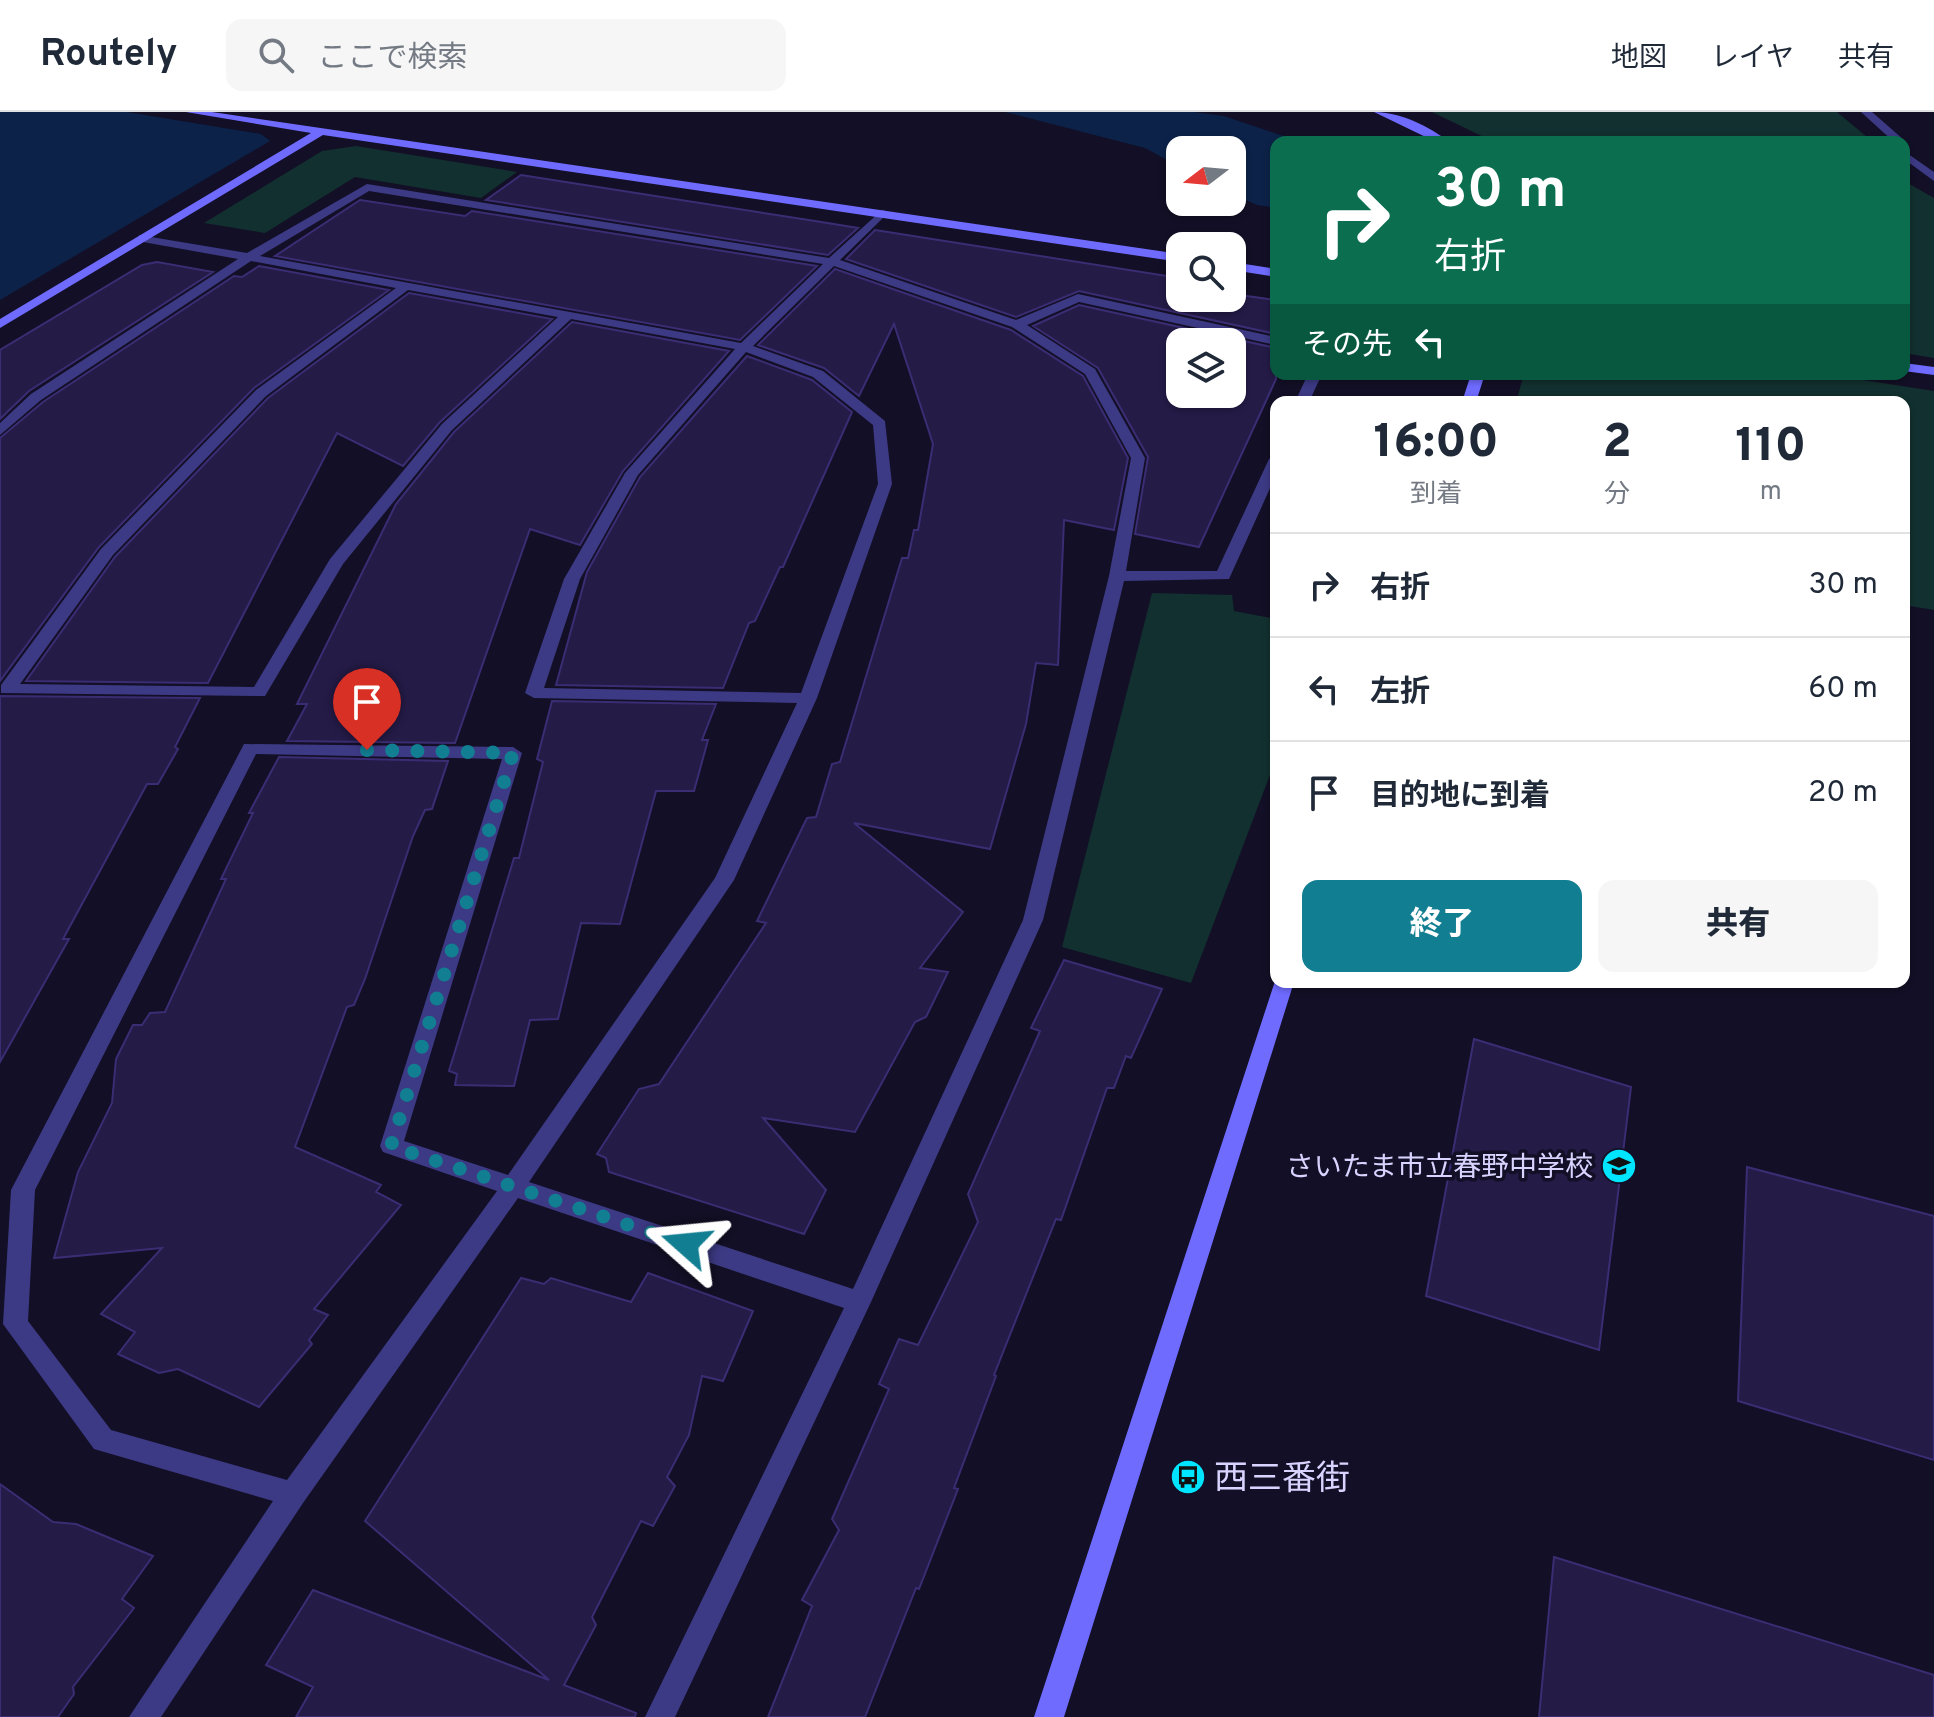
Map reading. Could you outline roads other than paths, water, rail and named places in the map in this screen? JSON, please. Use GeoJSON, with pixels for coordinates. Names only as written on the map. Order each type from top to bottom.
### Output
{"type":"FeatureCollection","features":[{"type":"Feature","properties":{"kind":"street"},"geometry":{"type":"LineString","coordinates":[[191,112],[1166,256]]}},
{"type":"Feature","properties":{"kind":"street"},"geometry":{"type":"LineString","coordinates":[[1379,112],[1433,136]]}},
{"type":"Feature","properties":{"kind":"street"},"geometry":{"type":"LineString","coordinates":[[1866,112],[1893,136]]}},
{"type":"Feature","properties":{"kind":"street"},"geometry":{"type":"LineString","coordinates":[[0,324],[319,133]]}},
{"type":"Feature","properties":{"kind":"street"},"geometry":{"type":"LineString","coordinates":[[1910,159],[1933,177]]}},
{"type":"Feature","properties":{"kind":"street"},"geometry":{"type":"LineString","coordinates":[[0,431],[36,397],[246,259],[367,187],[833,262],[1017,324],[1090,372],[1138,458],[1117,576],[1033,920],[859,1302],[660,1717]]}},
{"type":"Feature","properties":{"kind":"street"},"geometry":{"type":"LineString","coordinates":[[808,698],[534,693],[572,579],[632,473],[744,347],[882,213]]}},
{"type":"Feature","properties":{"kind":"street"},"geometry":{"type":"LineString","coordinates":[[143,238],[403,288],[744,347],[818,374],[880,424],[885,484],[808,698],[724,880],[513,1187],[293,1494],[144,1717]]}},
{"type":"Feature","properties":{"kind":"street"},"geometry":{"type":"LineString","coordinates":[[1246,268],[1270,272]]}},
{"type":"Feature","properties":{"kind":"street"},"geometry":{"type":"LineString","coordinates":[[403,288],[261,393],[107,552],[7,689],[259,692],[336,562],[447,427],[566,317]]}},
{"type":"Feature","properties":{"kind":"street"},"geometry":{"type":"LineString","coordinates":[[1017,324],[1078,298],[1270,340]]}},
{"type":"Feature","properties":{"kind":"street"},"geometry":{"type":"LineString","coordinates":[[1910,368],[1934,371]]}},
{"type":"Feature","properties":{"kind":"street"},"geometry":{"type":"LineString","coordinates":[[1117,576],[1223,576],[1270,472]]}},
{"type":"Feature","properties":{"kind":"street"},"geometry":{"type":"LineString","coordinates":[[293,1494],[103,1440],[15,1324],[23,1190],[250,748],[513,753],[391,1146],[859,1302]]}},
{"type":"Feature","properties":{"kind":"street"},"geometry":{"type":"LineString","coordinates":[[1049,1717],[1282,988]]}},
{"type":"Feature","properties":{"kind":"water"},"geometry":{"type":"Polygon","coordinates":[[[0,112],[127,112],[261,134],[270,141],[0,300],[0,112]]]}},
{"type":"Feature","properties":{"kind":"water"},"geometry":{"type":"Polygon","coordinates":[[[1005,112],[1194,112],[1224,116],[1283,136],[1270,136],[1270,207],[1246,200],[1246,136],[1166,136],[1166,159],[1145,148],[1005,112]]]}},
{"type":"Feature","properties":{"kind":"place","name":"さいたま市立春野中学校"},"geometry":{"type":"Point","coordinates":[1619,1166]}},
{"type":"Feature","properties":{"kind":"place","name":"西三番街"},"geometry":{"type":"Point","coordinates":[1188,1477]}}]}
